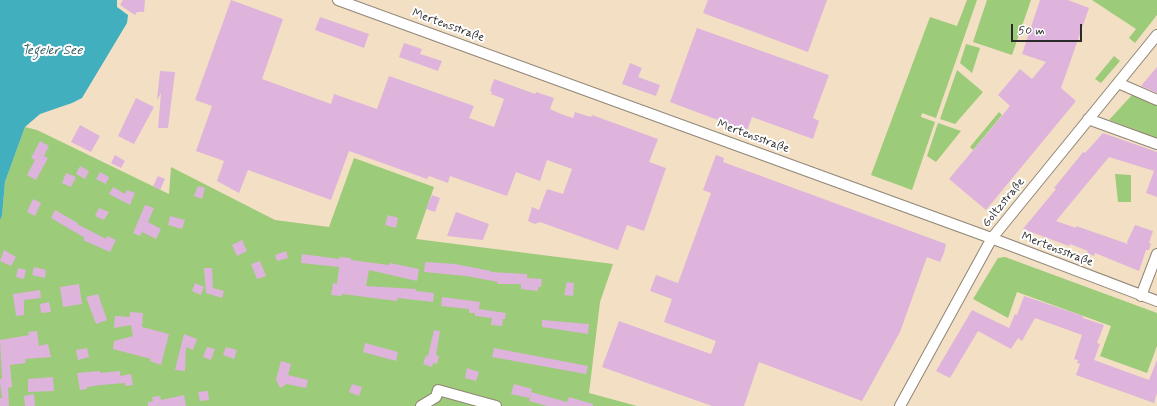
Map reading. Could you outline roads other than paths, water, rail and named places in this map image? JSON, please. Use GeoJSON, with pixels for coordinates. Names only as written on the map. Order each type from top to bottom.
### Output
{"type":"FeatureCollection","features":[{"type":"Feature","properties":{"kind":"street","name":"Mertensstraße"},"geometry":{"type":"LineString","coordinates":[[338,0],[992,238],[1157,301]]}},
{"type":"Feature","properties":{"kind":"street","name":"Goltzstraße"},"geometry":{"type":"LineString","coordinates":[[900,406],[992,238],[1157,35]]}},
{"type":"Feature","properties":{"kind":"street"},"geometry":{"type":"LineString","coordinates":[[1118,83],[1157,100]]}},
{"type":"Feature","properties":{"kind":"street"},"geometry":{"type":"LineString","coordinates":[[1088,119],[1157,144]]}},
{"type":"Feature","properties":{"kind":"street"},"geometry":{"type":"LineString","coordinates":[[1141,296],[1157,254]]}},
{"type":"Feature","properties":{"kind":"street"},"geometry":{"type":"LineString","coordinates":[[421,406],[436,397],[438,390],[496,406]]}},
{"type":"Feature","properties":{"kind":"water","name":"Tegeler See"},"geometry":{"type":"Polygon","coordinates":[[[0,0],[117,0],[117,7],[128,15],[127,23],[82,98],[40,114],[25,127],[5,182],[2,216],[0,220],[0,0]]]}}]}
